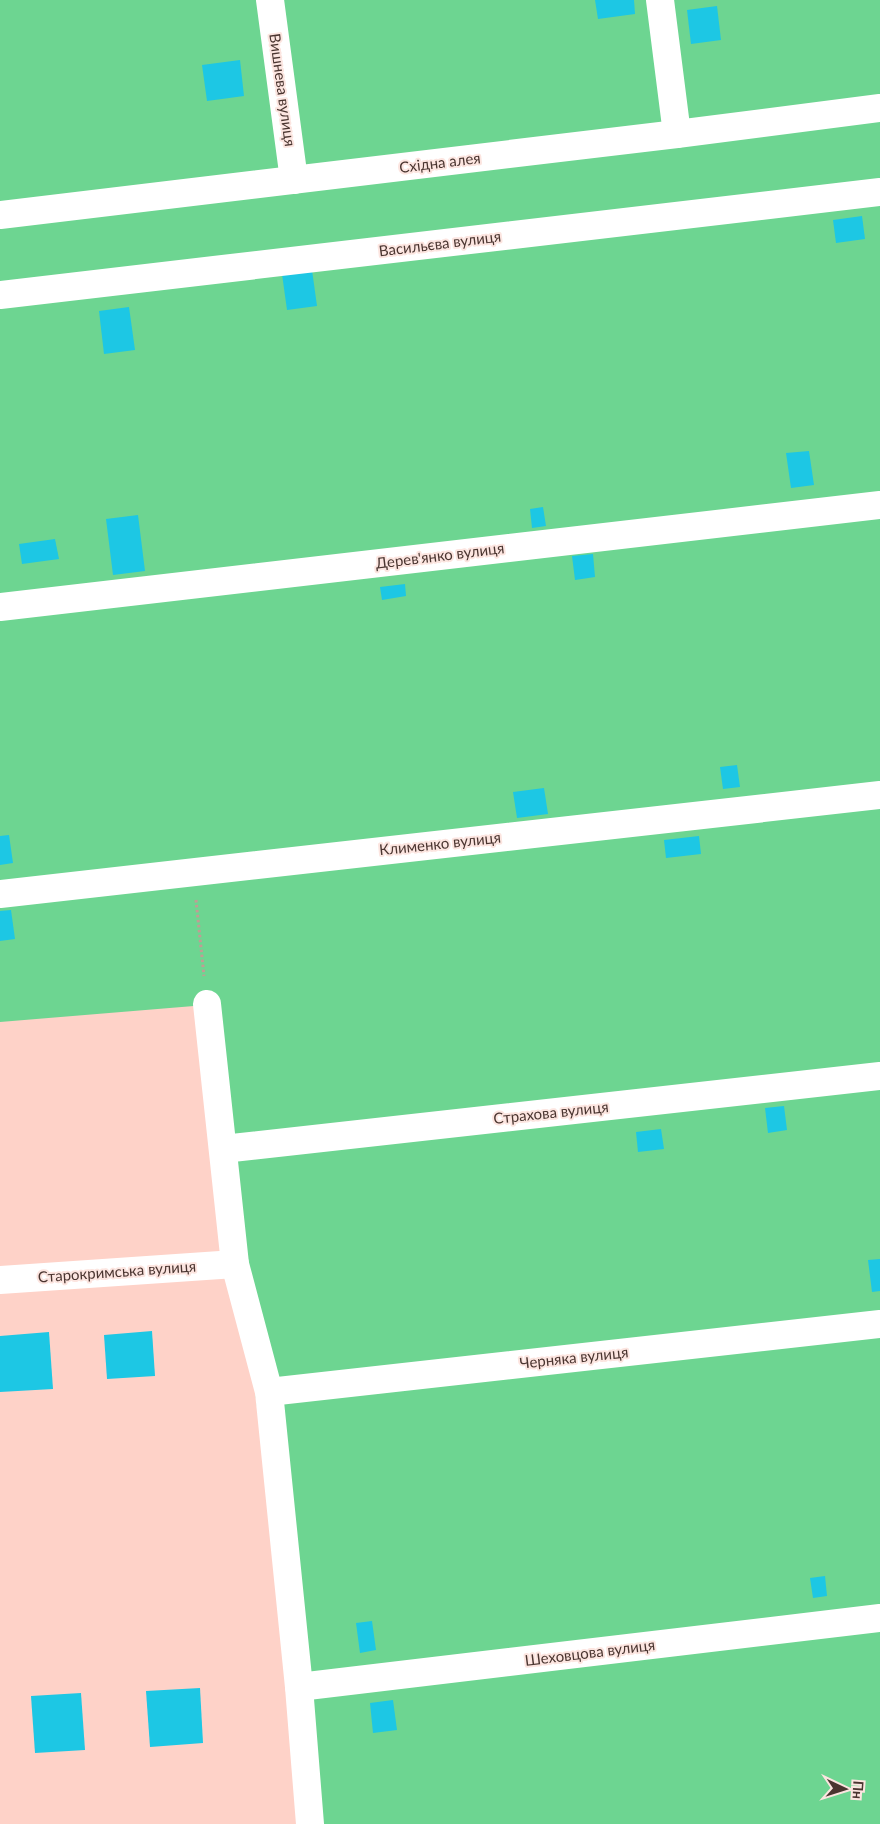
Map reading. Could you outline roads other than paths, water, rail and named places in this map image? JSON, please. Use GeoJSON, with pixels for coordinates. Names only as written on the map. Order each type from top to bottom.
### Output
{"type":"FeatureCollection","features":[{"type":"Feature","properties":{"kind":"street","name":"Вишнева вулиця"},"geometry":{"type":"LineString","coordinates":[[270,0],[294,180]]}},
{"type":"Feature","properties":{"kind":"street"},"geometry":{"type":"LineString","coordinates":[[660,0],[677,134]]}},
{"type":"Feature","properties":{"kind":"street","name":"Східна алея"},"geometry":{"type":"LineString","coordinates":[[0,215],[880,108]]}},
{"type":"Feature","properties":{"kind":"street","name":"Васильєва вулиця"},"geometry":{"type":"LineString","coordinates":[[0,295],[880,192]]}},
{"type":"Feature","properties":{"kind":"street","name":"Дерев'янко вулиця"},"geometry":{"type":"LineString","coordinates":[[0,607],[880,505]]}},
{"type":"Feature","properties":{"kind":"street","name":"Клименко вулиця"},"geometry":{"type":"LineString","coordinates":[[0,894],[880,795]]}},
{"type":"Feature","properties":{"kind":"street"},"geometry":{"type":"LineString","coordinates":[[207,1004],[235,1264],[269,1392],[299,1687],[310,1824]]}},
{"type":"Feature","properties":{"kind":"street","name":"Страхова вулиця"},"geometry":{"type":"LineString","coordinates":[[222,1149],[880,1076]]}},
{"type":"Feature","properties":{"kind":"street","name":"Старокримська вулиця"},"geometry":{"type":"LineString","coordinates":[[0,1280],[235,1264]]}},
{"type":"Feature","properties":{"kind":"street","name":"Черняка вулиця"},"geometry":{"type":"LineString","coordinates":[[269,1392],[880,1324]]}},
{"type":"Feature","properties":{"kind":"street","name":"Шеховцова вулиця"},"geometry":{"type":"LineString","coordinates":[[299,1687],[880,1618]]}}]}
